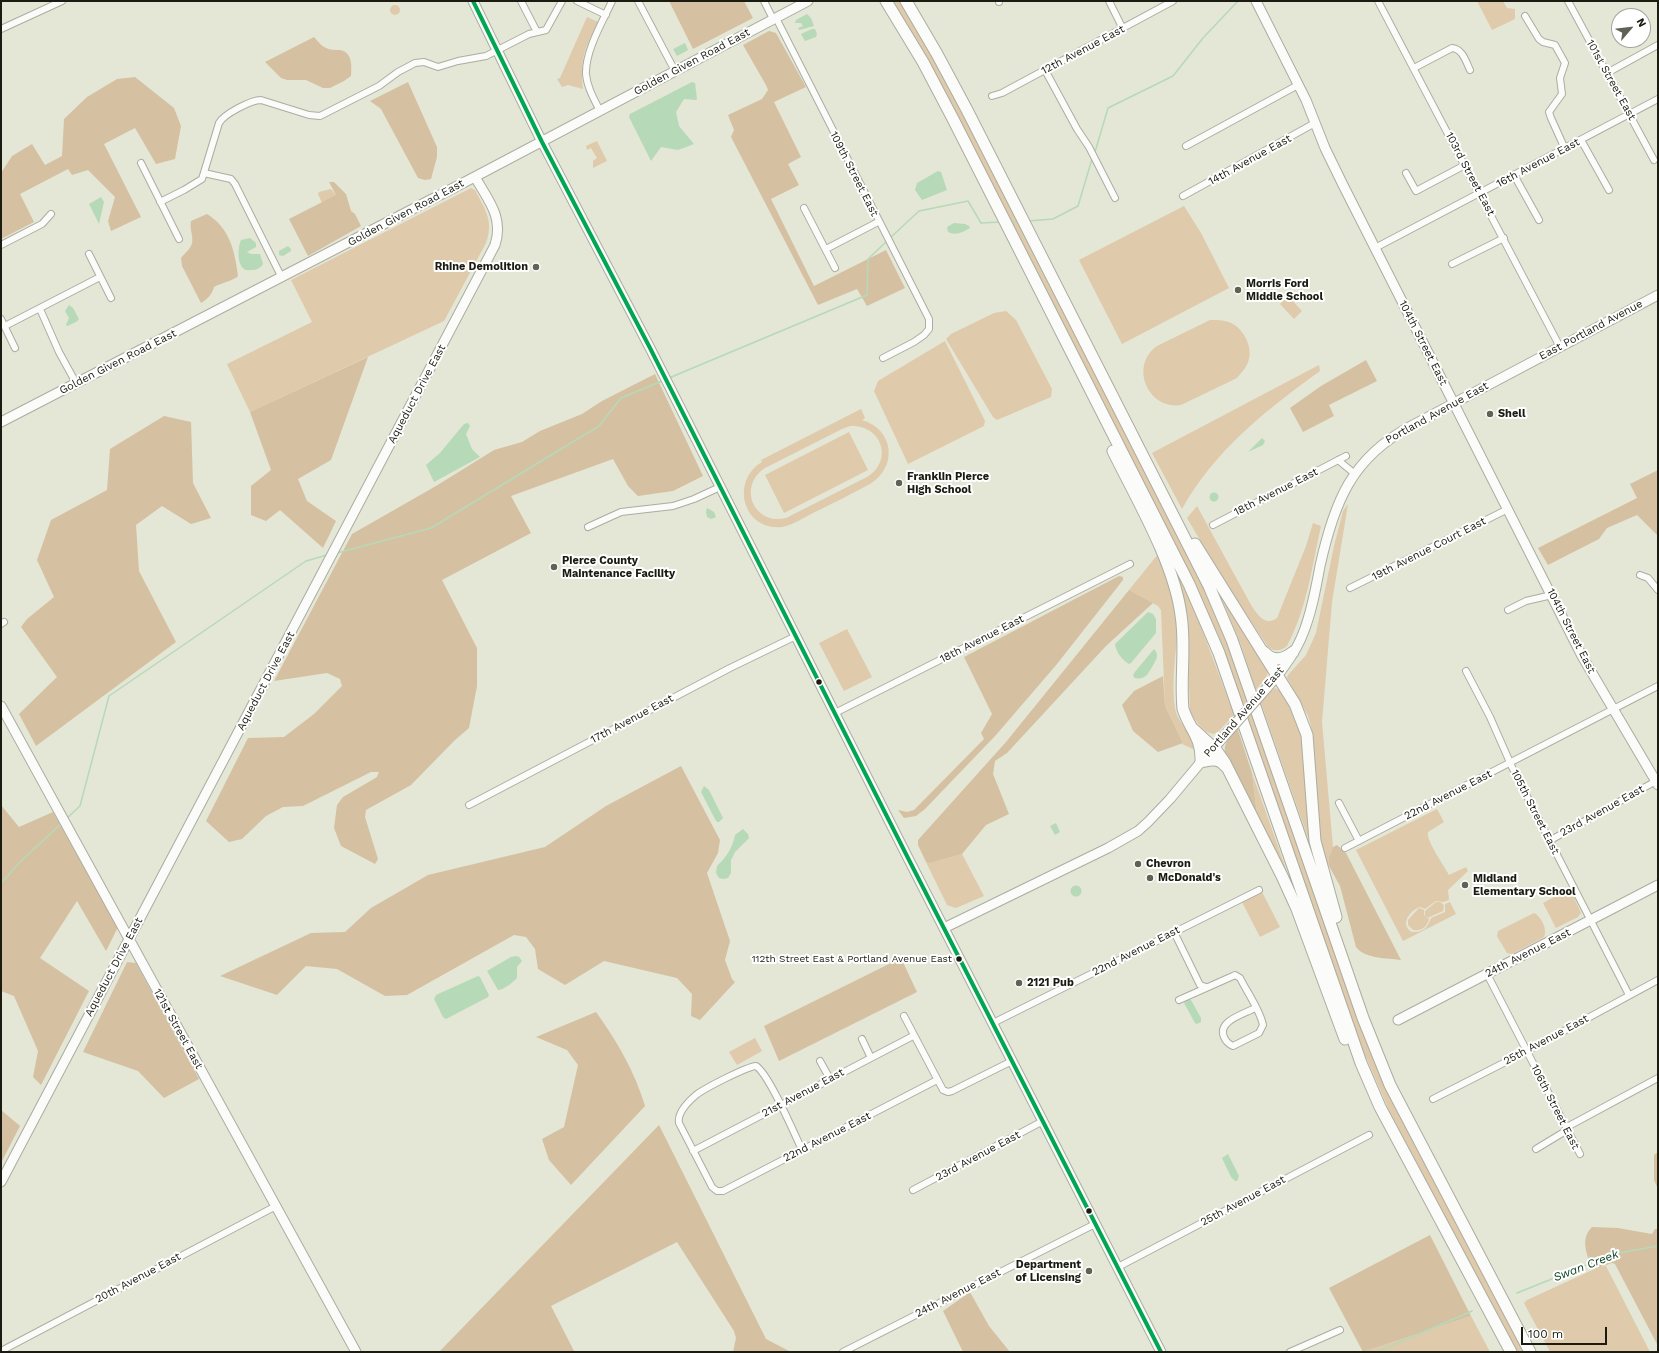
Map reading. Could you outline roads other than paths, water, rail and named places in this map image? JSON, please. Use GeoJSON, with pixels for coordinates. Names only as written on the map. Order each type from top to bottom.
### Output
{"type":"FeatureCollection","features":[{"type":"Feature","properties":{"kind":"highway"},"geometry":{"type":"LineString","coordinates":[[886,1],[914,46],[953,118],[1189,584],[1214,641],[1361,1063],[1380,1107],[1510,1352]]}},
{"type":"Feature","properties":{"kind":"highway"},"geometry":{"type":"LineString","coordinates":[[906,1],[967,110],[1208,586],[1232,640],[1363,1018],[1398,1102],[1530,1352]]}},
{"type":"Feature","properties":{"kind":"highway"},"geometry":{"type":"LineString","coordinates":[[1109,390],[1138,435],[1198,549],[1295,704],[1307,735],[1316,841],[1363,1018]]}},
{"type":"Feature","properties":{"kind":"highway"},"geometry":{"type":"LineString","coordinates":[[1095,397],[1112,448],[1163,554],[1178,597],[1183,626],[1182,701],[1186,719],[1199,742],[1201,762],[1213,759],[1220,761],[1233,776]]}},
{"type":"Feature","properties":{"kind":"highway"},"geometry":{"type":"LineString","coordinates":[[1258,646],[1269,657],[1275,659],[1283,658],[1293,652]]}},
{"type":"Feature","properties":{"kind":"highway"},"geometry":{"type":"LineString","coordinates":[[1191,727],[1214,748],[1233,776],[1297,909],[1353,1059],[1362,1079],[1380,1107]]}},
{"type":"Feature","properties":{"kind":"street"},"geometry":{"type":"LineString","coordinates":[[1,30],[62,1]]}},
{"type":"Feature","properties":{"kind":"street"},"geometry":{"type":"LineString","coordinates":[[473,1],[542,142],[650,348],[1161,1352]]}},
{"type":"Feature","properties":{"kind":"street"},"geometry":{"type":"LineString","coordinates":[[521,1],[537,32]]}},
{"type":"Feature","properties":{"kind":"street"},"geometry":{"type":"LineString","coordinates":[[160,202],[199,181],[204,173],[218,123],[224,117],[254,101],[262,100],[310,115],[320,116],[379,86],[395,74],[415,63],[424,62],[438,67],[458,61],[486,56],[537,32],[546,30],[562,1]]}},
{"type":"Feature","properties":{"kind":"street"},"geometry":{"type":"LineString","coordinates":[[577,1],[603,14]]}},
{"type":"Feature","properties":{"kind":"street"},"geometry":{"type":"LineString","coordinates":[[600,111],[590,89],[586,73],[590,52],[603,14],[612,1]]}},
{"type":"Feature","properties":{"kind":"street"},"geometry":{"type":"LineString","coordinates":[[638,1],[675,72]]}},
{"type":"Feature","properties":{"kind":"street","name":"109th Street East"},"geometry":{"type":"LineString","coordinates":[[764,1],[775,19],[928,320],[929,330],[924,335],[914,342],[883,358]]}},
{"type":"Feature","properties":{"kind":"street","name":"Golden Given Road East"},"geometry":{"type":"LineString","coordinates":[[1,422],[282,278],[808,1]]}},
{"type":"Feature","properties":{"kind":"street"},"geometry":{"type":"LineString","coordinates":[[1109,1],[1123,28]]}},
{"type":"Feature","properties":{"kind":"street","name":"12th Avenue East"},"geometry":{"type":"LineString","coordinates":[[992,96],[1002,93],[1173,1]]}},
{"type":"Feature","properties":{"kind":"street","name":"104th Street East"},"geometry":{"type":"LineString","coordinates":[[1256,1],[1298,85],[1325,148],[1582,656],[1657,783]]}},
{"type":"Feature","properties":{"kind":"street","name":"103rd Street East"},"geometry":{"type":"LineString","coordinates":[[1378,1],[1560,347]]}},
{"type":"Feature","properties":{"kind":"street","name":"101st Street East"},"geometry":{"type":"LineString","coordinates":[[1568,1],[1654,160]]}},
{"type":"Feature","properties":{"kind":"street"},"geometry":{"type":"LineString","coordinates":[[1525,16],[1541,40],[1555,45],[1565,63],[1560,78],[1562,94],[1550,112],[1551,118],[1565,149]]}},
{"type":"Feature","properties":{"kind":"street"},"geometry":{"type":"LineString","coordinates":[[1607,73],[1658,45]]}},
{"type":"Feature","properties":{"kind":"street"},"geometry":{"type":"LineString","coordinates":[[1414,68],[1446,50],[1456,48],[1462,53],[1470,70]]}},
{"type":"Feature","properties":{"kind":"street"},"geometry":{"type":"LineString","coordinates":[[1045,70],[1077,129],[1089,147],[1115,198]]}},
{"type":"Feature","properties":{"kind":"street"},"geometry":{"type":"LineString","coordinates":[[1186,146],[1298,85]]}},
{"type":"Feature","properties":{"kind":"street","name":"16th Avenue East"},"geometry":{"type":"LineString","coordinates":[[1375,248],[1658,99]]}},
{"type":"Feature","properties":{"kind":"street","name":"14th Avenue East"},"geometry":{"type":"LineString","coordinates":[[1183,196],[1315,123]]}},
{"type":"Feature","properties":{"kind":"street"},"geometry":{"type":"LineString","coordinates":[[1581,140],[1609,190]]}},
{"type":"Feature","properties":{"kind":"street"},"geometry":{"type":"LineString","coordinates":[[141,163],[179,239]]}},
{"type":"Feature","properties":{"kind":"street"},"geometry":{"type":"LineString","coordinates":[[1406,173],[1416,191],[1465,165]]}},
{"type":"Feature","properties":{"kind":"street"},"geometry":{"type":"LineString","coordinates":[[204,173],[231,179],[235,184],[282,278]]}},
{"type":"Feature","properties":{"kind":"street"},"geometry":{"type":"LineString","coordinates":[[1514,175],[1539,220]]}},
{"type":"Feature","properties":{"kind":"street","name":"Aqueduct Drive East"},"geometry":{"type":"LineString","coordinates":[[1,1182],[495,245],[498,234],[497,219],[475,177]]}},
{"type":"Feature","properties":{"kind":"street"},"geometry":{"type":"LineString","coordinates":[[804,208],[835,268]]}},
{"type":"Feature","properties":{"kind":"street"},"geometry":{"type":"LineString","coordinates":[[1,245],[42,224],[51,214]]}},
{"type":"Feature","properties":{"kind":"street"},"geometry":{"type":"LineString","coordinates":[[826,249],[878,222]]}},
{"type":"Feature","properties":{"kind":"street"},"geometry":{"type":"LineString","coordinates":[[1452,264],[1504,238]]}},
{"type":"Feature","properties":{"kind":"street"},"geometry":{"type":"LineString","coordinates":[[89,254],[111,298]]}},
{"type":"Feature","properties":{"kind":"street"},"geometry":{"type":"LineString","coordinates":[[5,326],[100,277]]}},
{"type":"Feature","properties":{"kind":"street","name":"East Portland Avenue"},"geometry":{"type":"LineString","coordinates":[[1525,365],[1658,295]]}},
{"type":"Feature","properties":{"kind":"street"},"geometry":{"type":"LineString","coordinates":[[40,309],[59,352],[76,383]]}},
{"type":"Feature","properties":{"kind":"street"},"geometry":{"type":"LineString","coordinates":[[1,319],[15,348]]}},
{"type":"Feature","properties":{"kind":"street","name":"Portland Avenue East"},"geometry":{"type":"LineString","coordinates":[[944,928],[1108,848],[1134,833],[1155,816],[1278,676],[1293,652],[1304,632],[1333,515],[1341,496],[1355,474],[1375,450],[1394,435],[1525,365]]}},
{"type":"Feature","properties":{"kind":"street","name":"18th Avenue East"},"geometry":{"type":"LineString","coordinates":[[1213,524],[1346,456]]}},
{"type":"Feature","properties":{"kind":"street"},"geometry":{"type":"LineString","coordinates":[[1338,460],[1355,474]]}},
{"type":"Feature","properties":{"kind":"street"},"geometry":{"type":"LineString","coordinates":[[588,527],[621,512],[673,506],[694,499],[720,487]]}},
{"type":"Feature","properties":{"kind":"street","name":"19th Avenue Court East"},"geometry":{"type":"LineString","coordinates":[[1350,588],[1508,509]]}},
{"type":"Feature","properties":{"kind":"street","name":"18th Avenue East"},"geometry":{"type":"LineString","coordinates":[[835,713],[1130,564]]}},
{"type":"Feature","properties":{"kind":"street"},"geometry":{"type":"LineString","coordinates":[[1640,575],[1648,578],[1658,590]]}},
{"type":"Feature","properties":{"kind":"street"},"geometry":{"type":"LineString","coordinates":[[1508,610],[1526,601],[1552,595]]}},
{"type":"Feature","properties":{"kind":"street","name":"17th Avenue East"},"geometry":{"type":"LineString","coordinates":[[469,805],[730,668],[796,636]]}},
{"type":"Feature","properties":{"kind":"street","name":"105th Street East"},"geometry":{"type":"LineString","coordinates":[[1466,671],[1490,717],[1510,764],[1629,995]]}},
{"type":"Feature","properties":{"kind":"street","name":"22nd Avenue East"},"geometry":{"type":"LineString","coordinates":[[1345,848],[1510,764],[1658,686]]}},
{"type":"Feature","properties":{"kind":"street","name":"121st Street East"},"geometry":{"type":"LineString","coordinates":[[1,706],[356,1352]]}},
{"type":"Feature","properties":{"kind":"street","name":"23rd Avenue East"},"geometry":{"type":"LineString","coordinates":[[1549,841],[1657,783]]}},
{"type":"Feature","properties":{"kind":"street"},"geometry":{"type":"LineString","coordinates":[[1339,803],[1359,841]]}},
{"type":"Feature","properties":{"kind":"street","name":"24th Avenue East"},"geometry":{"type":"LineString","coordinates":[[1398,1020],[1658,885]]}},
{"type":"Feature","properties":{"kind":"street","name":"22nd Avenue East"},"geometry":{"type":"LineString","coordinates":[[993,1023],[1259,890]]}},
{"type":"Feature","properties":{"kind":"street"},"geometry":{"type":"LineString","coordinates":[[1174,932],[1200,985],[1206,987]]}},
{"type":"Feature","properties":{"kind":"street","name":"106th Street East"},"geometry":{"type":"LineString","coordinates":[[1487,974],[1580,1154]]}},
{"type":"Feature","properties":{"kind":"street"},"geometry":{"type":"LineString","coordinates":[[1179,1000],[1233,976],[1240,978],[1263,1023],[1262,1030],[1259,1033],[1235,1045],[1229,1044],[1224,1039],[1222,1032],[1223,1026],[1255,1008]]}},
{"type":"Feature","properties":{"kind":"street","name":"25th Avenue East"},"geometry":{"type":"LineString","coordinates":[[1434,1099],[1527,1051],[1658,980]]}},
{"type":"Feature","properties":{"kind":"street"},"geometry":{"type":"LineString","coordinates":[[904,1016],[941,1089],[945,1091],[952,1091],[1012,1061]]}},
{"type":"Feature","properties":{"kind":"street","name":"21st Avenue East"},"geometry":{"type":"LineString","coordinates":[[693,1151],[913,1036]]}},
{"type":"Feature","properties":{"kind":"street"},"geometry":{"type":"LineString","coordinates":[[862,1039],[871,1058]]}},
{"type":"Feature","properties":{"kind":"street"},"geometry":{"type":"LineString","coordinates":[[820,1061],[830,1079]]}},
{"type":"Feature","properties":{"kind":"street"},"geometry":{"type":"LineString","coordinates":[[693,1151],[678,1120],[684,1108],[696,1095],[738,1072],[756,1066],[763,1073],[781,1105],[802,1150]]}},
{"type":"Feature","properties":{"kind":"street"},"geometry":{"type":"LineString","coordinates":[[1536,1149],[1564,1132],[1567,1127],[1658,1078]]}},
{"type":"Feature","properties":{"kind":"street","name":"22nd Avenue East"},"geometry":{"type":"LineString","coordinates":[[693,1151],[712,1187],[717,1191],[723,1191],[937,1080]]}},
{"type":"Feature","properties":{"kind":"street","name":"23rd Avenue East"},"geometry":{"type":"LineString","coordinates":[[913,1190],[1043,1121]]}},
{"type":"Feature","properties":{"kind":"street","name":"25th Avenue East"},"geometry":{"type":"LineString","coordinates":[[1118,1267],[1369,1135]]}},
{"type":"Feature","properties":{"kind":"street","name":"20th Avenue East"},"geometry":{"type":"LineString","coordinates":[[1,1350],[276,1206]]}},
{"type":"Feature","properties":{"kind":"street","name":"24th Avenue East"},"geometry":{"type":"LineString","coordinates":[[843,1352],[1095,1224]]}},
{"type":"Feature","properties":{"kind":"street"},"geometry":{"type":"LineString","coordinates":[[1290,1352],[1340,1330]]}},
{"type":"Feature","properties":{"kind":"waterway"},"geometry":{"type":"LineString","coordinates":[[1095,152],[1108,108],[1173,76],[1203,38],[1238,1]]}},
{"type":"Feature","properties":{"kind":"waterway"},"geometry":{"type":"LineString","coordinates":[[1028,221],[1053,219],[1078,206],[1092,159]]}},
{"type":"Feature","properties":{"kind":"waterway"},"geometry":{"type":"LineString","coordinates":[[890,238],[919,211],[968,201],[981,223],[1000,222]]}},
{"type":"Feature","properties":{"kind":"waterway"},"geometry":{"type":"LineString","coordinates":[[1010,221],[1018,221]]}},
{"type":"Feature","properties":{"kind":"waterway"},"geometry":{"type":"LineString","coordinates":[[669,378],[867,295],[868,259],[887,241]]}},
{"type":"Feature","properties":{"kind":"waterway"},"geometry":{"type":"LineString","coordinates":[[337,553],[431,528],[599,426],[621,398],[662,381]]}},
{"type":"Feature","properties":{"kind":"waterway"},"geometry":{"type":"LineString","coordinates":[[66,819],[80,806],[109,696],[306,561],[327,555]]}},
{"type":"Feature","properties":{"kind":"waterway"},"geometry":{"type":"LineString","coordinates":[[1,883],[21,861],[62,823]]}},
{"type":"Feature","properties":{"kind":"waterway","name":"Swan Creek"},"geometry":{"type":"LineString","coordinates":[[1517,1293],[1614,1254],[1658,1246]]}},
{"type":"Feature","properties":{"kind":"waterway","name":"Swan Creek"},"geometry":{"type":"LineString","coordinates":[[1377,1352],[1472,1311]]}},
{"type":"Feature","properties":{"kind":"place","name":"Rhine Demolition"},"geometry":{"type":"Point","coordinates":[536,267]}},
{"type":"Feature","properties":{"kind":"place","name":"Morris Ford Middle School"},"geometry":{"type":"Point","coordinates":[1238,290]}},
{"type":"Feature","properties":{"kind":"place","name":"Shell"},"geometry":{"type":"Point","coordinates":[1490,414]}},
{"type":"Feature","properties":{"kind":"place","name":"Franklin Pierce High School"},"geometry":{"type":"Point","coordinates":[899,483]}},
{"type":"Feature","properties":{"kind":"place","name":"Pierce County Maintenance Facility"},"geometry":{"type":"Point","coordinates":[554,567]}},
{"type":"Feature","properties":{"kind":"place","name":"Chevron"},"geometry":{"type":"Point","coordinates":[1138,864]}},
{"type":"Feature","properties":{"kind":"place","name":"McDonald's"},"geometry":{"type":"Point","coordinates":[1150,878]}},
{"type":"Feature","properties":{"kind":"place","name":"Midland Elementary School"},"geometry":{"type":"Point","coordinates":[1465,885]}},
{"type":"Feature","properties":{"kind":"place","name":"112th Street East & Portland Avenue East"},"geometry":{"type":"Point","coordinates":[959,959]}},
{"type":"Feature","properties":{"kind":"place","name":"2121 Pub"},"geometry":{"type":"Point","coordinates":[1019,983]}},
{"type":"Feature","properties":{"kind":"place","name":"Department of Licensing"},"geometry":{"type":"Point","coordinates":[1089,1271]}}]}
